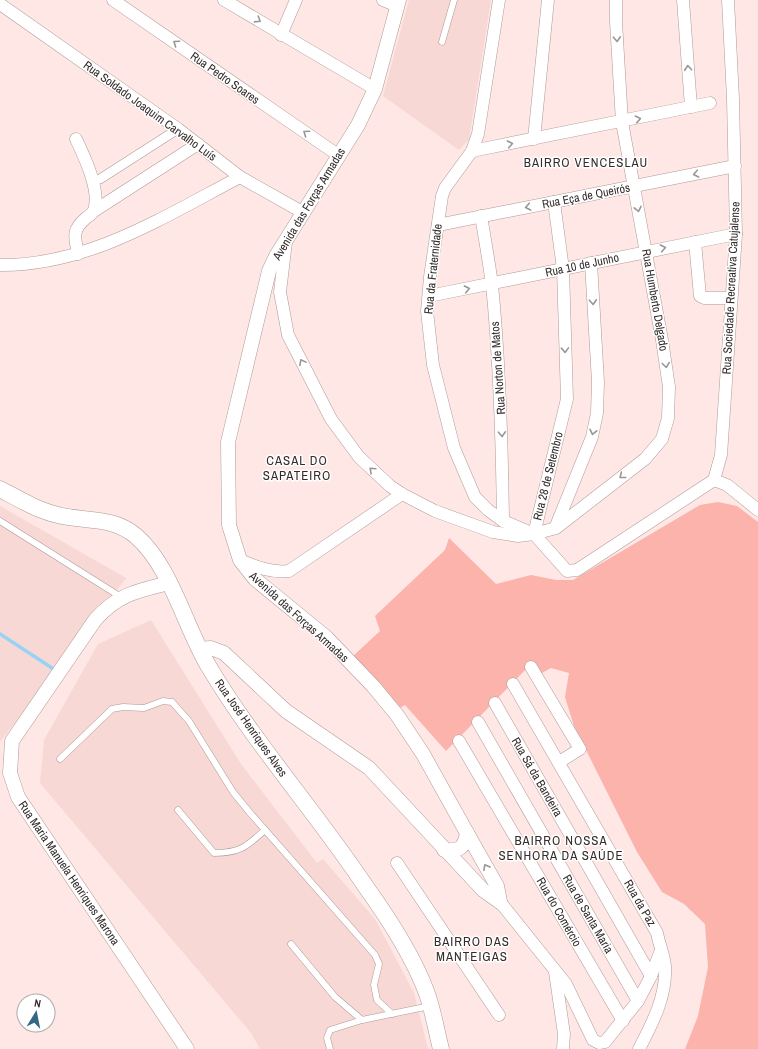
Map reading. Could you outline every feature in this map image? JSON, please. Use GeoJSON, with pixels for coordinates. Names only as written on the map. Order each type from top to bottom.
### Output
{"type":"FeatureCollection","features":[{"type":"Feature","properties":{"kind":"main road","name":"Rua José Henriques Alves"},"geometry":{"type":"LineString","coordinates":[[0,489],[30,504],[58,515],[104,520],[124,528],[152,552],[169,583],[200,649],[225,691],[294,789],[342,852],[387,916],[415,966],[426,992],[440,1046]]}},
{"type":"Feature","properties":{"kind":"street","name":"Rua Pedro Soares"},"geometry":{"type":"LineString","coordinates":[[113,0],[338,155]]}},
{"type":"Feature","properties":{"kind":"street"},"geometry":{"type":"LineString","coordinates":[[224,0],[375,90]]}},
{"type":"Feature","properties":{"kind":"street"},"geometry":{"type":"LineString","coordinates":[[281,35],[296,0]]}},
{"type":"Feature","properties":{"kind":"street"},"geometry":{"type":"LineString","coordinates":[[383,0],[398,3]]}},
{"type":"Feature","properties":{"kind":"street","name":"Rua da Fraternidade"},"geometry":{"type":"LineString","coordinates":[[499,0],[478,134],[472,151],[445,188],[442,196],[427,311],[434,364],[454,448],[475,497],[488,510],[503,521],[534,534]]}},
{"type":"Feature","properties":{"kind":"street"},"geometry":{"type":"LineString","coordinates":[[534,139],[548,0]]}},
{"type":"Feature","properties":{"kind":"street","name":"Rua Humberto Delgado"},"geometry":{"type":"LineString","coordinates":[[534,534],[556,528],[645,459],[662,439],[668,418],[669,387],[647,251],[633,186],[622,122],[616,0]]}},
{"type":"Feature","properties":{"kind":"street"},"geometry":{"type":"LineString","coordinates":[[683,0],[692,107]]}},
{"type":"Feature","properties":{"kind":"street","name":"Rua Sociedade Recreativa Catujalense"},"geometry":{"type":"LineString","coordinates":[[714,480],[721,455],[736,234],[735,166],[728,0]]}},
{"type":"Feature","properties":{"kind":"street","name":"Avenida das Forças Armadas"},"geometry":{"type":"LineString","coordinates":[[398,3],[375,90],[358,125],[276,256],[266,281],[228,442],[229,525],[240,560],[255,579],[327,638],[373,686],[397,715],[423,754],[497,886],[500,902]]}},
{"type":"Feature","properties":{"kind":"street","name":"Rua Soldado Joaquim Carvalho Luís"},"geometry":{"type":"LineString","coordinates":[[0,4],[178,129],[240,176],[304,213]]}},
{"type":"Feature","properties":{"kind":"street"},"geometry":{"type":"LineString","coordinates":[[472,151],[710,104]]}},
{"type":"Feature","properties":{"kind":"street"},"geometry":{"type":"LineString","coordinates":[[92,181],[100,179],[178,129]]}},
{"type":"Feature","properties":{"kind":"street"},"geometry":{"type":"LineString","coordinates":[[76,139],[88,163],[96,199],[94,211]]}},
{"type":"Feature","properties":{"kind":"street"},"geometry":{"type":"LineString","coordinates":[[78,254],[75,235],[76,229],[94,211],[198,144]]}},
{"type":"Feature","properties":{"kind":"street","name":"Rua Eça de Queirós"},"geometry":{"type":"LineString","coordinates":[[438,225],[735,166]]}},
{"type":"Feature","properties":{"kind":"street"},"geometry":{"type":"LineString","coordinates":[[0,265],[46,260],[78,254],[115,242],[240,176]]}},
{"type":"Feature","properties":{"kind":"street","name":"Rua 28 de Setembro"},"geometry":{"type":"LineString","coordinates":[[286,242],[280,292],[288,335],[330,419],[359,457],[390,486],[435,511],[493,532],[518,536],[534,534],[567,399],[563,269],[554,202]]}},
{"type":"Feature","properties":{"kind":"street","name":"Rua Norton de Matos"},"geometry":{"type":"LineString","coordinates":[[481,216],[492,284],[502,452],[503,521]]}},
{"type":"Feature","properties":{"kind":"street","name":"Rua 10 de Junho"},"geometry":{"type":"LineString","coordinates":[[428,296],[736,234]]}},
{"type":"Feature","properties":{"kind":"street"},"geometry":{"type":"LineString","coordinates":[[695,242],[700,296],[704,298],[731,298]]}},
{"type":"Feature","properties":{"kind":"street"},"geometry":{"type":"LineString","coordinates":[[556,528],[592,437],[597,413],[598,382],[591,263]]}},
{"type":"Feature","properties":{"kind":"street"},"geometry":{"type":"LineString","coordinates":[[534,534],[567,571],[576,570],[714,480],[727,484],[758,510]]}},
{"type":"Feature","properties":{"kind":"street"},"geometry":{"type":"LineString","coordinates":[[240,560],[257,568],[281,572],[289,571],[402,494]]}},
{"type":"Feature","properties":{"kind":"street","name":"Rua Maria Manuela Henriques Marona"},"geometry":{"type":"LineString","coordinates":[[169,583],[143,589],[121,597],[104,610],[95,620],[12,741],[10,773],[18,797],[187,1049]]}},
{"type":"Feature","properties":{"kind":"street"},"geometry":{"type":"LineString","coordinates":[[200,649],[211,648],[224,653],[286,711],[369,768],[407,806],[444,850],[483,890],[500,902],[566,984],[593,1040],[599,1043],[605,1042],[623,1021],[638,1001],[651,976],[661,950]]}},
{"type":"Feature","properties":{"kind":"street"},"geometry":{"type":"LineString","coordinates":[[531,667],[580,749],[559,762]]}},
{"type":"Feature","properties":{"kind":"street","name":"Rua da Paz"},"geometry":{"type":"LineString","coordinates":[[513,684],[656,933],[665,966],[663,990],[656,1017],[639,1049]]}},
{"type":"Feature","properties":{"kind":"street","name":"Rua Sá da Bandeira"},"geometry":{"type":"LineString","coordinates":[[495,703],[651,976]]}},
{"type":"Feature","properties":{"kind":"street","name":"Rua de Santa Maria"},"geometry":{"type":"LineString","coordinates":[[478,722],[638,1001]]}},
{"type":"Feature","properties":{"kind":"street","name":"Rua do Comércio"},"geometry":{"type":"LineString","coordinates":[[459,741],[623,1021]]}},
{"type":"Feature","properties":{"kind":"street"},"geometry":{"type":"LineString","coordinates":[[444,850],[456,850],[462,847],[467,833]]}},
{"type":"Feature","properties":{"kind":"street"},"geometry":{"type":"LineString","coordinates":[[397,863],[499,1015]]}},
{"type":"Feature","properties":{"kind":"street"},"geometry":{"type":"LineString","coordinates":[[555,972],[564,1034],[563,1049]]}},
{"type":"Feature","properties":{"kind":"lane"},"geometry":{"type":"LineString","coordinates":[[442,42],[454,0]]}},
{"type":"Feature","properties":{"kind":"lane"},"geometry":{"type":"LineString","coordinates":[[0,521],[121,597]]}},
{"type":"Feature","properties":{"kind":"lane"},"geometry":{"type":"LineString","coordinates":[[60,759],[112,709],[123,707],[144,708],[163,701],[172,702],[189,721],[233,792],[375,955],[379,964],[374,985],[377,1000],[392,1014]]}},
{"type":"Feature","properties":{"kind":"lane"},"geometry":{"type":"LineString","coordinates":[[178,810],[214,853],[232,853],[247,846],[265,830]]}},
{"type":"Feature","properties":{"kind":"lane"},"geometry":{"type":"LineString","coordinates":[[292,944],[335,997],[362,1020]]}},
{"type":"Feature","properties":{"kind":"lane"},"geometry":{"type":"LineString","coordinates":[[330,1049],[327,1038],[330,1030],[362,1020],[430,1006]]}},
{"type":"Feature","properties":{"kind":"shaded area"},"geometry":{"type":"Polygon","coordinates":[[[409,0],[491,0],[469,139],[459,150],[383,96],[409,0]]]}},
{"type":"Feature","properties":{"kind":"shaded area"},"geometry":{"type":"Polygon","coordinates":[[[718,502],[737,506],[758,522],[758,1049],[685,1049],[698,1016],[708,967],[705,924],[684,904],[662,892],[637,852],[574,726],[565,697],[569,673],[551,668],[540,674],[533,662],[446,751],[405,705],[398,709],[351,658],[380,631],[375,616],[445,550],[449,538],[496,584],[531,575],[556,580],[573,580],[700,505],[718,502]]]}},
{"type":"Feature","properties":{"kind":"shaded area"},"geometry":{"type":"Polygon","coordinates":[[[0,506],[126,578],[0,742],[0,506]]]}},
{"type":"Feature","properties":{"kind":"shaded area"},"geometry":{"type":"Polygon","coordinates":[[[151,620],[241,764],[317,863],[323,859],[375,919],[414,993],[428,1049],[260,1049],[251,1033],[40,783],[44,740],[98,644],[151,620]]]}},
{"type":"Feature","properties":{"kind":"waterway"},"geometry":{"type":"LineString","coordinates":[[0,634],[52,668]]}},
{"type":"Feature","properties":{"kind":"district","name":"BAIRRO VENCESLAU"},"geometry":{"type":"Point","coordinates":[586,162]}},
{"type":"Feature","properties":{"kind":"district","name":"CASAL DO SAPATEIRO"},"geometry":{"type":"Point","coordinates":[297,468]}},
{"type":"Feature","properties":{"kind":"district","name":"BAIRRO NOSSA SENHORA DA SAÚDE"},"geometry":{"type":"Point","coordinates":[561,848]}},
{"type":"Feature","properties":{"kind":"district","name":"BAIRRO DAS MANTEIGAS"},"geometry":{"type":"Point","coordinates":[472,948]}}]}
